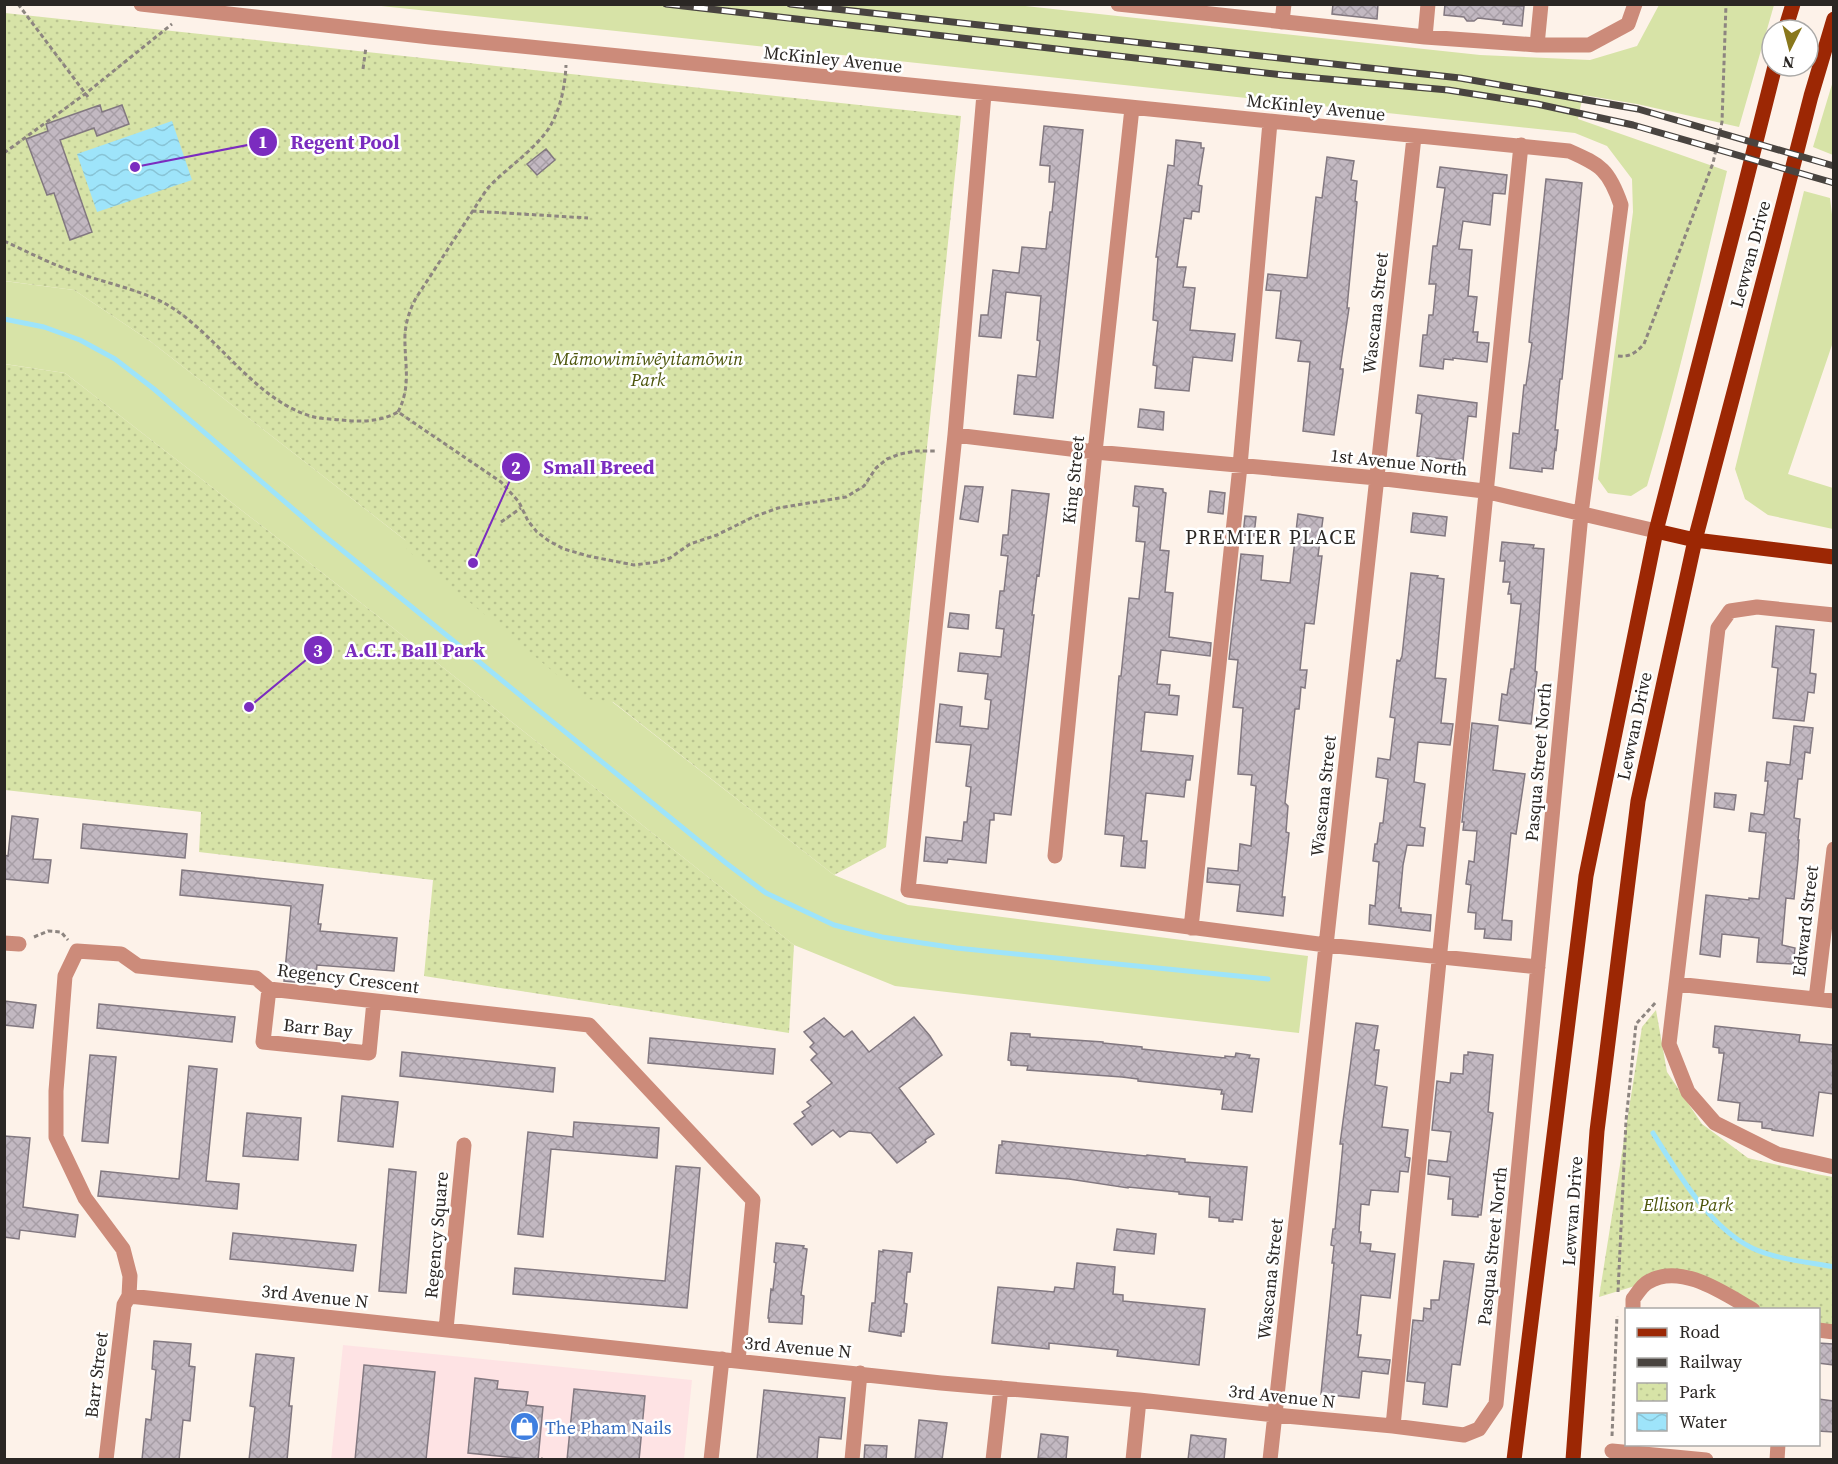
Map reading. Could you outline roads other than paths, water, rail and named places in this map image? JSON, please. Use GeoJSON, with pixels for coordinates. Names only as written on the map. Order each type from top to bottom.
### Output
{"type":"FeatureCollection","features":[{"type":"Feature","properties":{"kind":"main road","name":"Lewvan Drive"},"geometry":{"type":"LineString","coordinates":[[1573,1460],[1597,1131],[1638,801],[1695,540],[1810,96],[1833,19]]}},
{"type":"Feature","properties":{"kind":"main road","name":"Lewvan Drive"},"geometry":{"type":"LineString","coordinates":[[1514,1456],[1586,876],[1656,531],[1740,209],[1771,78]]}},
{"type":"Feature","properties":{"kind":"main road","name":"1st Avenue North"},"geometry":{"type":"LineString","coordinates":[[1656,531],[1695,540],[1833,557]]}},
{"type":"Feature","properties":{"kind":"street","name":"McKinley Avenue"},"geometry":{"type":"LineString","coordinates":[[141,4],[367,30],[984,94],[1414,137],[1521,145]]}},
{"type":"Feature","properties":{"kind":"street"},"geometry":{"type":"LineString","coordinates":[[1118,4],[1425,37],[1537,45],[1589,45],[1628,24],[1635,4]]}},
{"type":"Feature","properties":{"kind":"street"},"geometry":{"type":"LineString","coordinates":[[1282,22],[1284,4]]}},
{"type":"Feature","properties":{"kind":"street"},"geometry":{"type":"LineString","coordinates":[[1425,37],[1428,4]]}},
{"type":"Feature","properties":{"kind":"street"},"geometry":{"type":"LineString","coordinates":[[1537,45],[1541,4]]}},
{"type":"Feature","properties":{"kind":"street"},"geometry":{"type":"LineString","coordinates":[[984,94],[955,435],[908,890],[1326,945],[1538,967]]}},
{"type":"Feature","properties":{"kind":"street","name":"King Street"},"geometry":{"type":"LineString","coordinates":[[1055,856],[1132,108]]}},
{"type":"Feature","properties":{"kind":"street"},"geometry":{"type":"LineString","coordinates":[[1191,927],[1240,466],[1270,122]]}},
{"type":"Feature","properties":{"kind":"street","name":"Wascana Street"},"geometry":{"type":"LineString","coordinates":[[1270,1460],[1414,137]]}},
{"type":"Feature","properties":{"kind":"street"},"geometry":{"type":"LineString","coordinates":[[1392,1426],[1440,957],[1484,491],[1521,145]]}},
{"type":"Feature","properties":{"kind":"street","name":"Pasqua Street North"},"geometry":{"type":"LineString","coordinates":[[1464,1435],[1479,1429],[1496,1404],[1581,514],[1621,205],[1606,173],[1595,163],[1569,151],[1521,145]]}},
{"type":"Feature","properties":{"kind":"street","name":"1st Avenue North"},"geometry":{"type":"LineString","coordinates":[[955,435],[1095,452],[1377,478],[1484,491],[1656,531]]}},
{"type":"Feature","properties":{"kind":"street"},"geometry":{"type":"LineString","coordinates":[[1833,615],[1757,607],[1730,611],[1718,628],[1669,1044],[1688,1092],[1714,1123],[1777,1154],[1833,1167]]}},
{"type":"Feature","properties":{"kind":"street","name":"Edward Street"},"geometry":{"type":"LineString","coordinates":[[1816,999],[1833,849]]}},
{"type":"Feature","properties":{"kind":"street","name":"Regency Crescent"},"geometry":{"type":"LineString","coordinates":[[129,1296],[130,1276],[123,1249],[85,1198],[56,1137],[56,1091],[65,976],[77,951],[121,954],[138,966],[256,978],[269,989],[589,1025],[753,1200],[730,1360],[711,1460]]}},
{"type":"Feature","properties":{"kind":"street"},"geometry":{"type":"LineString","coordinates":[[1676,984],[1833,1001]]}},
{"type":"Feature","properties":{"kind":"street","name":"Barr Bay"},"geometry":{"type":"LineString","coordinates":[[269,989],[263,1042],[369,1053],[374,1001]]}},
{"type":"Feature","properties":{"kind":"street","name":"Regency Square"},"geometry":{"type":"LineString","coordinates":[[446,1329],[464,1144]]}},
{"type":"Feature","properties":{"kind":"street"},"geometry":{"type":"LineString","coordinates":[[1626,1308],[1648,1282],[1666,1276],[1696,1279],[1750,1308]]}},
{"type":"Feature","properties":{"kind":"street","name":"3rd Avenue N"},"geometry":{"type":"LineString","coordinates":[[129,1296],[1464,1435]]}},
{"type":"Feature","properties":{"kind":"street","name":"Barr Street"},"geometry":{"type":"LineString","coordinates":[[106,1460],[124,1305],[129,1296]]}},
{"type":"Feature","properties":{"kind":"street"},"geometry":{"type":"LineString","coordinates":[[852,1460],[860,1373]]}},
{"type":"Feature","properties":{"kind":"street"},"geometry":{"type":"LineString","coordinates":[[993,1460],[1001,1388]]}},
{"type":"Feature","properties":{"kind":"street"},"geometry":{"type":"LineString","coordinates":[[1133,1460],[1139,1400]]}},
{"type":"Feature","properties":{"kind":"street"},"geometry":{"type":"LineString","coordinates":[[1612,1451],[1706,1460]]}},
{"type":"Feature","properties":{"kind":"water"},"geometry":{"type":"Polygon","coordinates":[[[172,121],[192,180],[97,212],[77,154],[172,121]]]}},
{"type":"Feature","properties":{"kind":"waterway"},"geometry":{"type":"LineString","coordinates":[[4,319],[44,327],[80,340],[115,359],[154,389],[321,533],[726,863],[766,893],[834,925],[882,937],[956,948],[1268,979]]}},
{"type":"Feature","properties":{"kind":"waterway"},"geometry":{"type":"LineString","coordinates":[[1653,1133],[1695,1197],[1721,1226],[1736,1238],[1752,1248],[1771,1255],[1834,1267]]}},
{"type":"Feature","properties":{"kind":"railway"},"geometry":{"type":"LineString","coordinates":[[666,4],[1283,75],[1448,90],[1537,104],[1633,125],[1834,183]]}},
{"type":"Feature","properties":{"kind":"railway"},"geometry":{"type":"LineString","coordinates":[[790,4],[1460,78],[1638,109],[1834,166]]}},
{"type":"Feature","properties":{"kind":"place","name":"Regent Pool"},"geometry":{"type":"Point","coordinates":[135,167]}},
{"type":"Feature","properties":{"kind":"place","name":"Small Breed"},"geometry":{"type":"Point","coordinates":[473,563]}},
{"type":"Feature","properties":{"kind":"place","name":"A.C.T. Ball Park"},"geometry":{"type":"Point","coordinates":[249,707]}},
{"type":"Feature","properties":{"kind":"place","name":"The Pham Nails"},"geometry":{"type":"Point","coordinates":[524,1427]}},
{"type":"Feature","properties":{"kind":"district","name":"PREMIER PLACE"},"geometry":{"type":"Point","coordinates":[1271,537]}},
{"type":"Feature","properties":{"kind":"park label","name":"Māmowimīwēyitamōwin Park"},"geometry":{"type":"Point","coordinates":[648,368]}},
{"type":"Feature","properties":{"kind":"park label","name":"Ellison Park"},"geometry":{"type":"Point","coordinates":[1688,1204]}}]}
